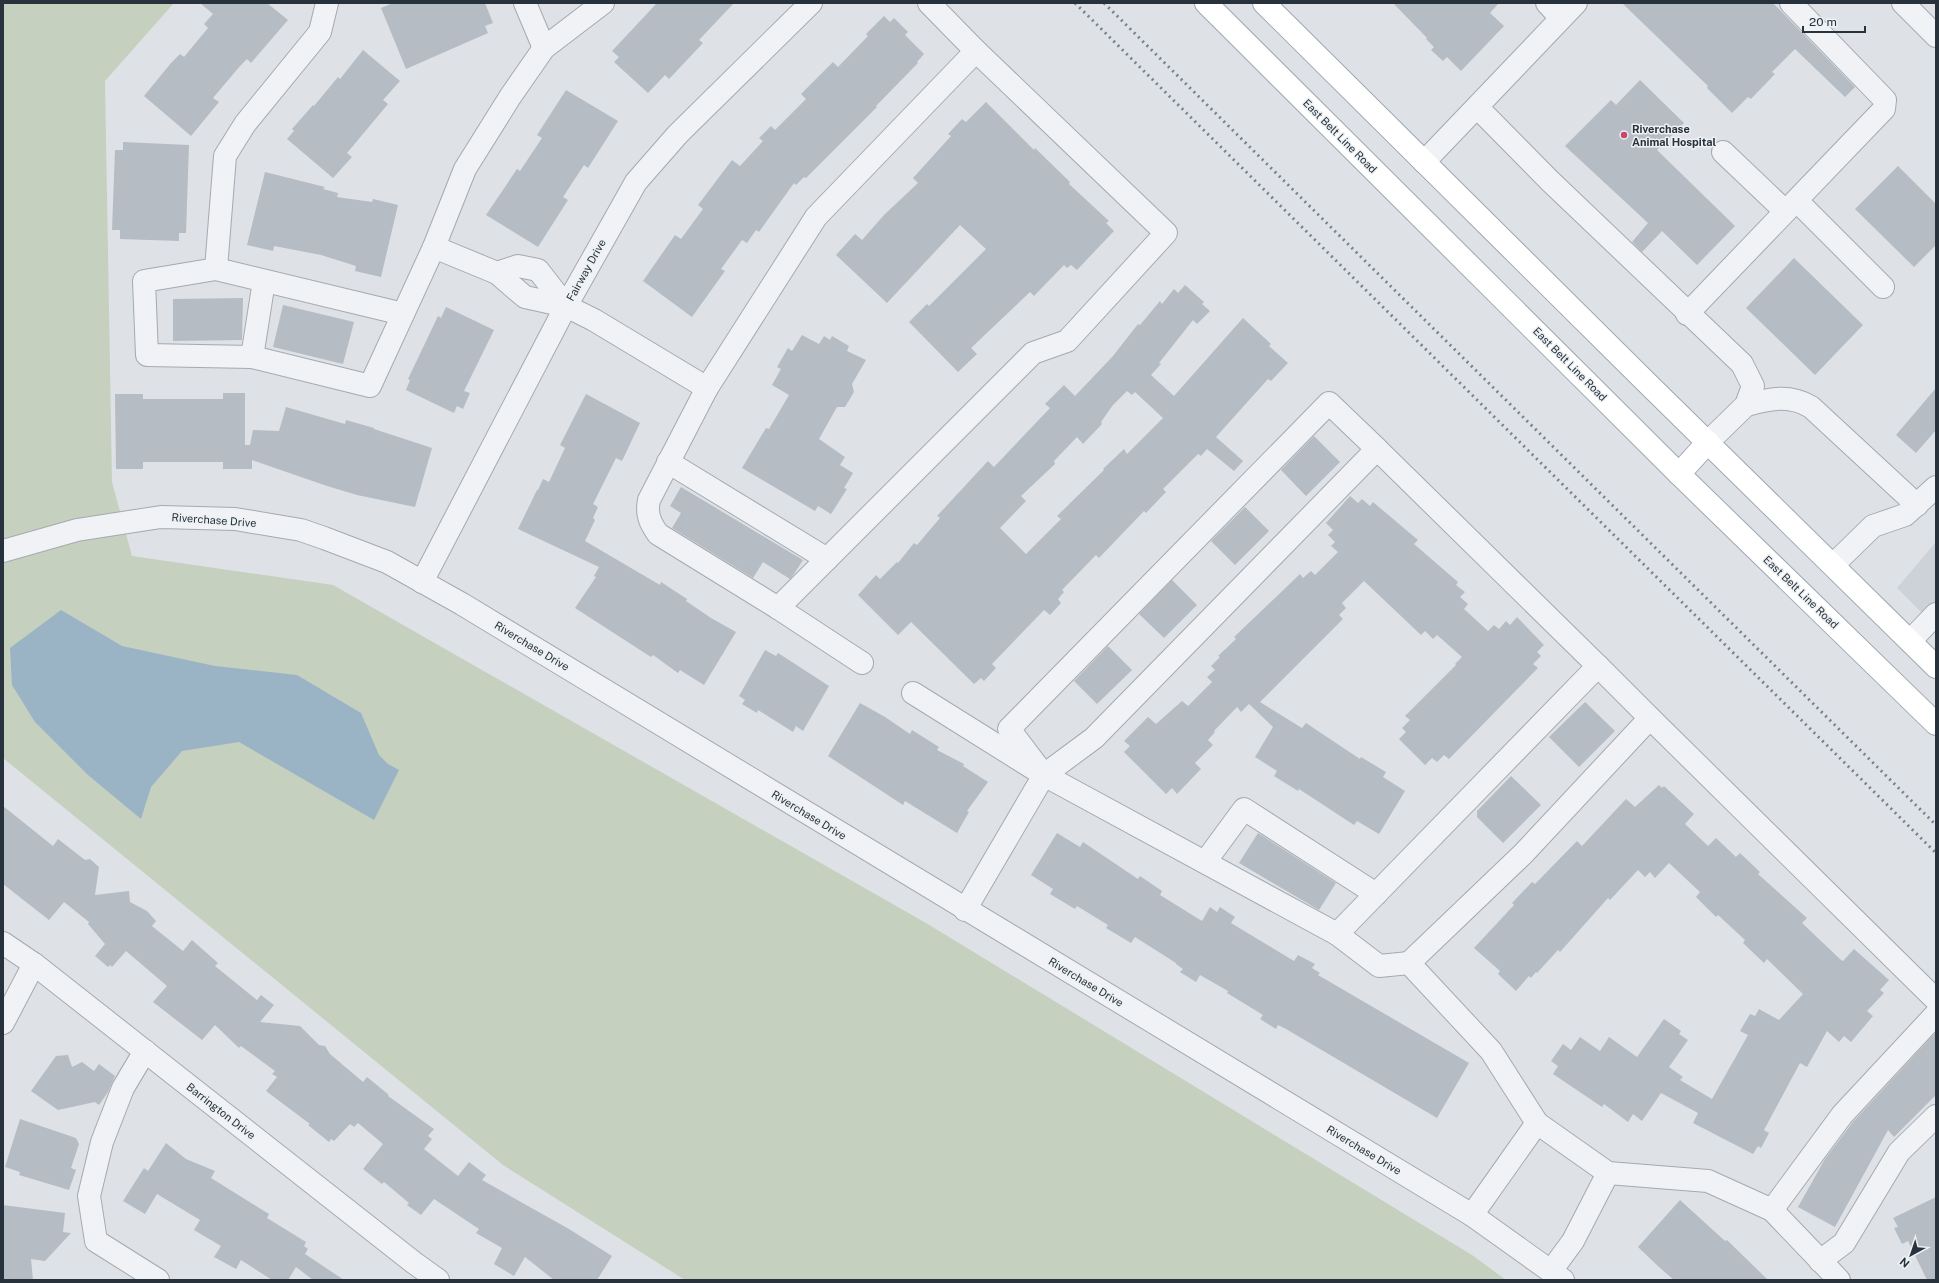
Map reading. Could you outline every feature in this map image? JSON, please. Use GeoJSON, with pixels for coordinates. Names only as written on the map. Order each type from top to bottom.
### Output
{"type":"FeatureCollection","features":[{"type":"Feature","properties":{"kind":"main road","name":"East Belt Line Road"},"geometry":{"type":"LineString","coordinates":[[1206,3],[1680,474],[1936,724]]}},
{"type":"Feature","properties":{"kind":"main road"},"geometry":{"type":"LineString","coordinates":[[1264,3],[1936,666]]}},
{"type":"Feature","properties":{"kind":"main road"},"geometry":{"type":"LineString","coordinates":[[1680,474],[1708,442]]}},
{"type":"Feature","properties":{"kind":"street"},"geometry":{"type":"LineString","coordinates":[[216,269],[225,156],[245,124],[320,32],[327,3]]}},
{"type":"Feature","properties":{"kind":"street"},"geometry":{"type":"LineString","coordinates":[[524,3],[544,48]]}},
{"type":"Feature","properties":{"kind":"street"},"geometry":{"type":"LineString","coordinates":[[403,314],[216,269],[144,281],[147,355],[252,357],[370,386],[434,247],[465,169],[510,97],[544,48],[603,3]]}},
{"type":"Feature","properties":{"kind":"street","name":"Fairway Drive"},"geometry":{"type":"LineString","coordinates":[[422,582],[566,306],[636,182],[678,134],[811,3]]}},
{"type":"Feature","properties":{"kind":"street"},"geometry":{"type":"LineString","coordinates":[[778,608],[1033,353],[1067,340],[1166,233],[976,51],[929,3]]}},
{"type":"Feature","properties":{"kind":"street"},"geometry":{"type":"LineString","coordinates":[[1687,314],[1878,117],[1884,109],[1885,100],[1791,3]]}},
{"type":"Feature","properties":{"kind":"street"},"geometry":{"type":"LineString","coordinates":[[1907,5],[1936,36]]}},
{"type":"Feature","properties":{"kind":"street"},"geometry":{"type":"LineString","coordinates":[[1424,162],[1477,107],[1561,8]]}},
{"type":"Feature","properties":{"kind":"street"},"geometry":{"type":"LineString","coordinates":[[862,663],[778,608],[658,534],[648,517],[647,508],[649,500],[668,462],[707,388],[816,217],[976,51]]}},
{"type":"Feature","properties":{"kind":"street"},"geometry":{"type":"LineString","coordinates":[[1477,107],[1550,181],[1687,314],[1742,364],[1753,386],[1746,405],[1708,442]]}},
{"type":"Feature","properties":{"kind":"street"},"geometry":{"type":"LineString","coordinates":[[1723,152],[1791,206],[1883,287]]}},
{"type":"Feature","properties":{"kind":"street"},"geometry":{"type":"LineString","coordinates":[[434,247],[497,274],[525,297],[566,306],[598,322],[707,388]]}},
{"type":"Feature","properties":{"kind":"street"},"geometry":{"type":"LineString","coordinates":[[497,274],[518,266],[538,270],[566,306]]}},
{"type":"Feature","properties":{"kind":"street"},"geometry":{"type":"LineString","coordinates":[[252,357],[264,281]]}},
{"type":"Feature","properties":{"kind":"street"},"geometry":{"type":"LineString","coordinates":[[1746,405],[1763,400],[1786,398],[1799,400],[1811,407],[1917,504]]}},
{"type":"Feature","properties":{"kind":"street"},"geometry":{"type":"LineString","coordinates":[[1044,775],[1009,729],[1329,403],[1936,1000]]}},
{"type":"Feature","properties":{"kind":"street"},"geometry":{"type":"LineString","coordinates":[[965,910],[1044,775],[1094,738],[1377,449]]}},
{"type":"Feature","properties":{"kind":"street"},"geometry":{"type":"LineString","coordinates":[[668,462],[827,559]]}},
{"type":"Feature","properties":{"kind":"street"},"geometry":{"type":"LineString","coordinates":[[1833,566],[1873,526],[1904,515],[1936,487]]}},
{"type":"Feature","properties":{"kind":"street","name":"Riverchase Drive"},"geometry":{"type":"LineString","coordinates":[[3,551],[77,530],[162,517],[235,519],[300,530],[387,562],[462,604],[965,910],[1472,1215],[1557,1275]]}},
{"type":"Feature","properties":{"kind":"street"},"geometry":{"type":"LineString","coordinates":[[1910,641],[1936,614]]}},
{"type":"Feature","properties":{"kind":"street"},"geometry":{"type":"LineString","coordinates":[[1337,934],[1598,666]]}},
{"type":"Feature","properties":{"kind":"street"},"geometry":{"type":"LineString","coordinates":[[913,693],[1044,775],[1337,934],[1379,966],[1409,963],[1523,854],[1650,718]]}},
{"type":"Feature","properties":{"kind":"street"},"geometry":{"type":"LineString","coordinates":[[1205,862],[1244,809],[1376,894]]}},
{"type":"Feature","properties":{"kind":"street","name":"Barrington Drive"},"geometry":{"type":"LineString","coordinates":[[3,943],[34,964],[412,1262],[438,1280]]}},
{"type":"Feature","properties":{"kind":"street"},"geometry":{"type":"LineString","coordinates":[[1409,963],[1495,1057],[1537,1123],[1608,1174],[1708,1181],[1772,1210],[1839,1280]]}},
{"type":"Feature","properties":{"kind":"street"},"geometry":{"type":"LineString","coordinates":[[3,1023],[34,964]]}},
{"type":"Feature","properties":{"kind":"street"},"geometry":{"type":"LineString","coordinates":[[1772,1210],[1842,1115],[1936,1014]]}},
{"type":"Feature","properties":{"kind":"street"},"geometry":{"type":"LineString","coordinates":[[145,1051],[120,1095],[102,1142],[89,1196],[96,1241],[158,1280]]}},
{"type":"Feature","properties":{"kind":"street"},"geometry":{"type":"LineString","coordinates":[[1820,1261],[1844,1243],[1899,1152],[1936,1116]]}},
{"type":"Feature","properties":{"kind":"street"},"geometry":{"type":"LineString","coordinates":[[1472,1215],[1537,1123]]}},
{"type":"Feature","properties":{"kind":"street"},"geometry":{"type":"LineString","coordinates":[[1557,1275],[1608,1174]]}},
{"type":"Feature","properties":{"kind":"shaded area"},"geometry":{"type":"Polygon","coordinates":[[[1936,542],[1936,627],[1897,588],[1936,542]]]}},
{"type":"Feature","properties":{"kind":"green space"},"geometry":{"type":"Polygon","coordinates":[[[3,3],[174,3],[105,81],[112,482],[132,556],[333,585],[926,923],[1472,1255],[1506,1280],[685,1280],[503,1165],[3,758],[3,3]]]}},
{"type":"Feature","properties":{"kind":"water"},"geometry":{"type":"Polygon","coordinates":[[[61,610],[122,646],[215,666],[297,675],[361,713],[379,755],[388,764],[399,770],[374,820],[239,742],[182,751],[151,787],[141,819],[88,775],[35,722],[12,685],[10,648],[61,610]]]}},
{"type":"Feature","properties":{"kind":"building"},"geometry":{"type":"Polygon","coordinates":[[[200,3],[267,3],[288,20],[251,63],[247,59],[213,98],[219,102],[191,136],[144,96],[171,63],[180,54],[184,57],[208,28],[204,24],[213,14],[200,3]]]}},
{"type":"Feature","properties":{"kind":"building"},"geometry":{"type":"Polygon","coordinates":[[[393,3],[485,3],[493,23],[485,26],[488,33],[406,69],[381,8],[393,3]]]}},
{"type":"Feature","properties":{"kind":"building"},"geometry":{"type":"Polygon","coordinates":[[[657,3],[734,3],[699,40],[703,43],[669,79],[665,75],[648,93],[614,62],[619,57],[612,51],[657,3]]]}},
{"type":"Feature","properties":{"kind":"building"},"geometry":{"type":"Polygon","coordinates":[[[1393,3],[1499,3],[1490,13],[1504,26],[1461,71],[1447,57],[1443,61],[1431,50],[1434,47],[1426,39],[1427,38],[1393,3]]]}},
{"type":"Feature","properties":{"kind":"building"},"geometry":{"type":"Polygon","coordinates":[[[1622,3],[1773,3],[1855,87],[1845,97],[1795,49],[1772,72],[1775,74],[1751,99],[1748,97],[1732,113],[1707,88],[1708,86],[1622,3]]]}},
{"type":"Feature","properties":{"kind":"building"},"geometry":{"type":"Polygon","coordinates":[[[884,16],[890,22],[894,18],[908,32],[905,35],[924,54],[917,62],[918,63],[876,106],[877,107],[806,178],[804,177],[796,185],[794,183],[759,232],[756,230],[747,243],[742,240],[721,269],[725,271],[692,317],[643,281],[675,235],[681,239],[703,209],[698,205],[732,160],[740,166],[763,141],[759,138],[771,126],[775,130],[806,99],[801,94],[833,62],[838,67],[868,36],[866,34],[884,16]]]}},
{"type":"Feature","properties":{"kind":"building"},"geometry":{"type":"Polygon","coordinates":[[[363,50],[400,81],[383,100],[388,104],[347,153],[352,157],[333,178],[287,139],[294,131],[292,129],[313,105],[314,106],[338,77],[340,79],[363,50]]]}},
{"type":"Feature","properties":{"kind":"building"},"geometry":{"type":"Polygon","coordinates":[[[1640,80],[1684,123],[1657,150],[1735,226],[1697,265],[1662,231],[1642,252],[1632,242],[1648,223],[1565,146],[1611,100],[1616,105],[1640,80]]]}},
{"type":"Feature","properties":{"kind":"building"},"geometry":{"type":"Polygon","coordinates":[[[566,90],[618,121],[588,168],[584,165],[563,197],[568,200],[538,247],[486,215],[517,169],[520,171],[542,138],[537,135],[566,90]]]}},
{"type":"Feature","properties":{"kind":"building"},"geometry":{"type":"Polygon","coordinates":[[[986,102],[1034,150],[1035,148],[1070,182],[1069,184],[1109,221],[1106,223],[1114,231],[1077,270],[1071,265],[1067,268],[1064,265],[1034,296],[1030,292],[971,348],[977,354],[958,372],[909,322],[927,304],[929,306],[986,249],[960,225],[887,303],[836,255],[855,234],[862,240],[884,215],[918,183],[913,178],[951,136],[948,134],[962,119],[966,122],[986,102]]]}},
{"type":"Feature","properties":{"kind":"building"},"geometry":{"type":"Polygon","coordinates":[[[123,142],[189,145],[186,233],[179,233],[179,241],[120,239],[120,230],[112,230],[115,150],[123,150],[123,142]]]}},
{"type":"Feature","properties":{"kind":"building"},"geometry":{"type":"Polygon","coordinates":[[[1898,166],[1936,204],[1936,245],[1914,267],[1855,209],[1898,166]]]}},
{"type":"Feature","properties":{"kind":"building"},"geometry":{"type":"Polygon","coordinates":[[[265,172],[325,187],[323,189],[338,193],[337,197],[372,202],[373,199],[398,205],[381,277],[355,271],[356,266],[321,255],[274,246],[273,251],[247,245],[265,172]]]}},
{"type":"Feature","properties":{"kind":"building"},"geometry":{"type":"Polygon","coordinates":[[[1794,258],[1863,325],[1815,375],[1746,308],[1794,258]]]}},
{"type":"Feature","properties":{"kind":"building"},"geometry":{"type":"Polygon","coordinates":[[[1185,285],[1204,302],[1202,304],[1210,311],[1197,324],[1193,320],[1159,363],[1161,364],[1151,375],[1174,396],[1243,318],[1271,344],[1269,346],[1288,363],[1271,381],[1268,379],[1216,437],[1243,461],[1234,471],[1207,449],[1201,456],[1198,454],[1163,489],[1166,492],[1146,513],[1144,511],[1099,558],[1096,555],[1062,590],[1064,592],[1058,599],[1061,603],[1050,615],[1044,610],[992,664],[996,668],[984,681],[981,678],[974,684],[911,622],[898,635],[858,595],[876,575],[880,579],[897,562],[898,563],[914,543],[917,545],[940,518],[937,516],[988,461],[994,467],[1050,408],[1045,404],[1064,385],[1075,396],[1113,356],[1138,324],[1140,325],[1160,301],[1162,304],[1174,289],[1178,293],[1185,285]],[[1127,391],[1113,405],[1101,422],[1102,424],[1083,444],[1077,437],[1054,461],[1055,464],[1021,496],[1026,501],[1000,528],[1026,554],[1061,519],[1057,516],[1104,470],[1103,469],[1124,449],[1127,454],[1163,418],[1135,392],[1132,395],[1127,391]]]}},
{"type":"Feature","properties":{"kind":"building"},"geometry":{"type":"Polygon","coordinates":[[[243,298],[242,340],[173,341],[173,299],[243,298]]]}},
{"type":"Feature","properties":{"kind":"building"},"geometry":{"type":"Polygon","coordinates":[[[283,305],[354,322],[343,364],[273,347],[283,305]]]}},
{"type":"Feature","properties":{"kind":"building"},"geometry":{"type":"Polygon","coordinates":[[[446,307],[494,330],[464,391],[470,393],[463,409],[457,406],[454,413],[406,390],[410,380],[408,379],[438,316],[441,318],[446,307]]]}},
{"type":"Feature","properties":{"kind":"building"},"geometry":{"type":"Polygon","coordinates":[[[802,335],[819,344],[824,336],[830,340],[832,336],[849,346],[847,351],[866,360],[852,384],[854,392],[845,407],[837,407],[819,439],[845,457],[840,465],[853,473],[844,488],[847,489],[831,514],[818,506],[815,511],[742,468],[766,428],[769,429],[789,395],[772,385],[781,369],[777,367],[788,348],[792,351],[802,335]]]}},
{"type":"Feature","properties":{"kind":"building"},"geometry":{"type":"Polygon","coordinates":[[[1936,388],[1936,430],[1916,453],[1896,435],[1936,388]]]}},
{"type":"Feature","properties":{"kind":"building"},"geometry":{"type":"Polygon","coordinates":[[[223,393],[245,393],[245,445],[250,445],[253,430],[279,431],[286,407],[345,424],[346,420],[432,448],[415,507],[357,495],[252,460],[252,469],[223,469],[223,462],[143,462],[143,469],[116,469],[115,394],[143,394],[143,399],[223,399],[223,393]]]}},
{"type":"Feature","properties":{"kind":"building"},"geometry":{"type":"Polygon","coordinates":[[[586,394],[640,423],[622,461],[616,458],[593,504],[598,507],[593,518],[595,520],[585,541],[660,585],[661,582],[687,599],[686,601],[711,618],[736,632],[704,685],[680,670],[678,673],[653,655],[651,657],[575,608],[596,577],[594,576],[599,567],[518,529],[543,479],[549,482],[565,448],[560,445],[586,394]]]}},
{"type":"Feature","properties":{"kind":"building"},"geometry":{"type":"Polygon","coordinates":[[[1314,436],[1340,462],[1306,496],[1281,470],[1314,436]]]}},
{"type":"Feature","properties":{"kind":"building"},"geometry":{"type":"Polygon","coordinates":[[[681,487],[803,560],[790,579],[763,562],[753,578],[672,528],[681,513],[670,506],[681,487]]]}},
{"type":"Feature","properties":{"kind":"building"},"geometry":{"type":"Polygon","coordinates":[[[1350,496],[1358,503],[1362,499],[1370,506],[1373,502],[1418,540],[1414,544],[1458,582],[1456,585],[1465,592],[1460,597],[1468,604],[1464,609],[1488,631],[1494,625],[1499,629],[1506,621],[1510,625],[1517,617],[1544,645],[1537,652],[1541,656],[1533,664],[1538,668],[1449,759],[1444,755],[1437,762],[1432,758],[1425,765],[1399,739],[1406,732],[1402,728],[1410,720],[1405,716],[1456,665],[1455,664],[1462,657],[1437,635],[1433,639],[1425,631],[1421,635],[1364,581],[1342,603],[1346,608],[1339,615],[1343,619],[1260,702],[1302,728],[1306,723],[1360,759],[1361,757],[1386,772],[1383,777],[1405,791],[1379,834],[1357,821],[1354,825],[1299,789],[1298,791],[1274,776],[1277,771],[1255,757],[1273,727],[1249,704],[1241,712],[1237,707],[1214,731],[1215,732],[1208,740],[1213,745],[1195,763],[1201,769],[1177,794],[1172,788],[1166,794],[1124,752],[1130,746],[1124,741],[1148,717],[1156,724],[1182,701],[1188,706],[1212,682],[1207,677],[1215,670],[1211,666],[1220,657],[1218,656],[1236,639],[1234,637],[1300,574],[1303,578],[1311,571],[1315,575],[1338,552],[1331,546],[1335,542],[1328,535],[1333,530],[1326,523],[1350,496]]]}},
{"type":"Feature","properties":{"kind":"building"},"geometry":{"type":"Polygon","coordinates":[[[1245,507],[1269,531],[1235,565],[1211,541],[1245,507]]]}},
{"type":"Feature","properties":{"kind":"building"},"geometry":{"type":"Polygon","coordinates":[[[1172,580],[1197,605],[1164,638],[1139,614],[1172,580]]]}},
{"type":"Feature","properties":{"kind":"building"},"geometry":{"type":"Polygon","coordinates":[[[1108,646],[1132,670],[1097,704],[1074,681],[1108,646]]]}},
{"type":"Feature","properties":{"kind":"building"},"geometry":{"type":"Polygon","coordinates":[[[765,650],[776,656],[778,653],[829,686],[803,731],[796,726],[793,732],[758,710],[757,713],[742,704],[745,700],[739,696],[765,650]]]}},
{"type":"Feature","properties":{"kind":"building"},"geometry":{"type":"Polygon","coordinates":[[[1585,702],[1615,731],[1579,767],[1549,737],[1585,702]]]}},
{"type":"Feature","properties":{"kind":"building"},"geometry":{"type":"Polygon","coordinates":[[[860,703],[885,717],[910,734],[912,730],[939,747],[937,750],[964,764],[963,766],[988,782],[967,811],[969,812],[957,833],[905,801],[903,805],[828,756],[860,703]]]}},
{"type":"Feature","properties":{"kind":"building"},"geometry":{"type":"Polygon","coordinates":[[[1511,776],[1541,805],[1503,843],[1477,817],[1477,811],[1511,776]]]}},
{"type":"Feature","properties":{"kind":"building"},"geometry":{"type":"Polygon","coordinates":[[[1659,785],[1662,788],[1664,786],[1694,814],[1685,824],[1708,846],[1716,838],[1736,857],[1740,853],[1760,872],[1758,874],[1807,918],[1802,923],[1841,960],[1843,961],[1854,949],[1889,980],[1880,990],[1884,993],[1867,1011],[1873,1016],[1851,1042],[1844,1036],[1839,1042],[1827,1031],[1807,1067],[1800,1063],[1764,1130],[1769,1133],[1761,1148],[1758,1146],[1753,1154],[1693,1123],[1698,1113],[1661,1093],[1642,1121],[1633,1114],[1628,1122],[1604,1104],[1602,1107],[1553,1074],[1558,1066],[1551,1061],[1563,1044],[1571,1050],[1580,1037],[1600,1051],[1609,1037],[1637,1057],[1664,1019],[1681,1031],[1679,1034],[1688,1040],[1669,1067],[1683,1077],[1680,1080],[1712,1099],[1748,1035],[1740,1031],[1750,1014],[1755,1016],[1759,1009],[1779,1020],[1803,994],[1767,959],[1764,963],[1743,943],[1745,940],[1718,915],[1716,917],[1696,897],[1700,892],[1669,863],[1655,878],[1650,872],[1645,877],[1638,870],[1610,900],[1608,898],[1560,952],[1558,950],[1537,973],[1536,972],[1531,978],[1529,976],[1516,991],[1498,974],[1500,971],[1474,948],[1514,905],[1512,903],[1532,882],[1535,884],[1577,841],[1582,846],[1626,799],[1635,807],[1659,785]]]}},
{"type":"Feature","properties":{"kind":"building"},"geometry":{"type":"Polygon","coordinates":[[[3,806],[53,846],[58,839],[85,860],[90,859],[99,867],[95,895],[129,891],[130,902],[147,911],[156,921],[152,926],[183,951],[192,940],[218,963],[215,966],[257,1000],[261,995],[274,1005],[260,1022],[300,1026],[319,1045],[325,1046],[330,1054],[363,1082],[367,1077],[389,1095],[388,1096],[434,1129],[428,1136],[432,1139],[424,1149],[458,1176],[469,1162],[486,1175],[482,1180],[569,1229],[612,1256],[597,1280],[554,1280],[525,1257],[514,1276],[494,1264],[502,1248],[476,1233],[479,1229],[434,1199],[421,1215],[407,1205],[409,1203],[384,1182],[382,1184],[363,1169],[383,1144],[358,1123],[354,1127],[350,1124],[334,1141],[331,1139],[329,1142],[308,1125],[310,1124],[266,1091],[277,1077],[272,1074],[275,1071],[241,1046],[239,1048],[215,1025],[202,1040],[153,1002],[167,986],[126,951],[112,967],[110,965],[108,967],[95,956],[105,944],[88,924],[89,922],[64,902],[49,920],[3,884],[3,806]]]}},
{"type":"Feature","properties":{"kind":"building"},"geometry":{"type":"Polygon","coordinates":[[[1057,833],[1080,847],[1083,842],[1138,879],[1140,876],[1162,891],[1160,895],[1202,921],[1210,907],[1217,912],[1220,907],[1235,917],[1231,923],[1294,961],[1298,955],[1315,964],[1312,968],[1320,973],[1318,975],[1469,1063],[1437,1118],[1286,1029],[1278,1025],[1276,1029],[1260,1019],[1263,1015],[1227,993],[1228,991],[1200,975],[1196,982],[1180,972],[1183,969],[1176,963],[1135,937],[1131,943],[1106,928],[1108,925],[1077,906],[1075,909],[1050,894],[1053,889],[1031,875],[1057,833]]]}},
{"type":"Feature","properties":{"kind":"building"},"geometry":{"type":"Polygon","coordinates":[[[1258,833],[1336,883],[1319,910],[1239,863],[1258,833]]]}},
{"type":"Feature","properties":{"kind":"building"},"geometry":{"type":"Polygon","coordinates":[[[1936,1032],[1936,1095],[1894,1137],[1888,1130],[1835,1227],[1798,1207],[1825,1159],[1852,1123],[1936,1032]]]}},
{"type":"Feature","properties":{"kind":"building"},"geometry":{"type":"Polygon","coordinates":[[[68,1055],[72,1067],[82,1062],[94,1071],[99,1064],[115,1076],[108,1092],[99,1105],[95,1102],[58,1110],[31,1091],[56,1056],[68,1055]]]}},
{"type":"Feature","properties":{"kind":"building"},"geometry":{"type":"Polygon","coordinates":[[[20,1119],[76,1138],[79,1144],[71,1168],[76,1170],[69,1190],[19,1175],[20,1172],[5,1167],[20,1119]]]}},
{"type":"Feature","properties":{"kind":"building"},"geometry":{"type":"Polygon","coordinates":[[[166,1143],[186,1159],[215,1171],[211,1178],[269,1214],[267,1218],[306,1242],[304,1246],[308,1249],[305,1254],[344,1280],[313,1280],[296,1267],[288,1280],[272,1280],[241,1260],[236,1269],[214,1257],[221,1246],[194,1230],[200,1220],[157,1194],[145,1214],[123,1201],[144,1168],[148,1171],[166,1143]]]}},
{"type":"Feature","properties":{"kind":"building"},"geometry":{"type":"Polygon","coordinates":[[[1936,1197],[1936,1280],[1927,1280],[1908,1241],[1902,1244],[1894,1228],[1898,1227],[1893,1218],[1936,1197]]]}},
{"type":"Feature","properties":{"kind":"building"},"geometry":{"type":"Polygon","coordinates":[[[1680,1200],[1725,1241],[1727,1240],[1768,1280],[1674,1280],[1659,1267],[1638,1247],[1680,1200]]]}},
{"type":"Feature","properties":{"kind":"building"},"geometry":{"type":"Polygon","coordinates":[[[3,1205],[65,1213],[63,1232],[71,1233],[45,1261],[31,1259],[33,1280],[3,1280],[3,1205]]]}},
{"type":"Feature","properties":{"kind":"railway"},"geometry":{"type":"LineString","coordinates":[[1075,3],[1936,853]]}},
{"type":"Feature","properties":{"kind":"railway"},"geometry":{"type":"LineString","coordinates":[[1104,3],[1936,825]]}},
{"type":"Feature","properties":{"kind":"place","name":"Riverchase Animal Hospital"},"geometry":{"type":"Point","coordinates":[1624,135]}}]}
